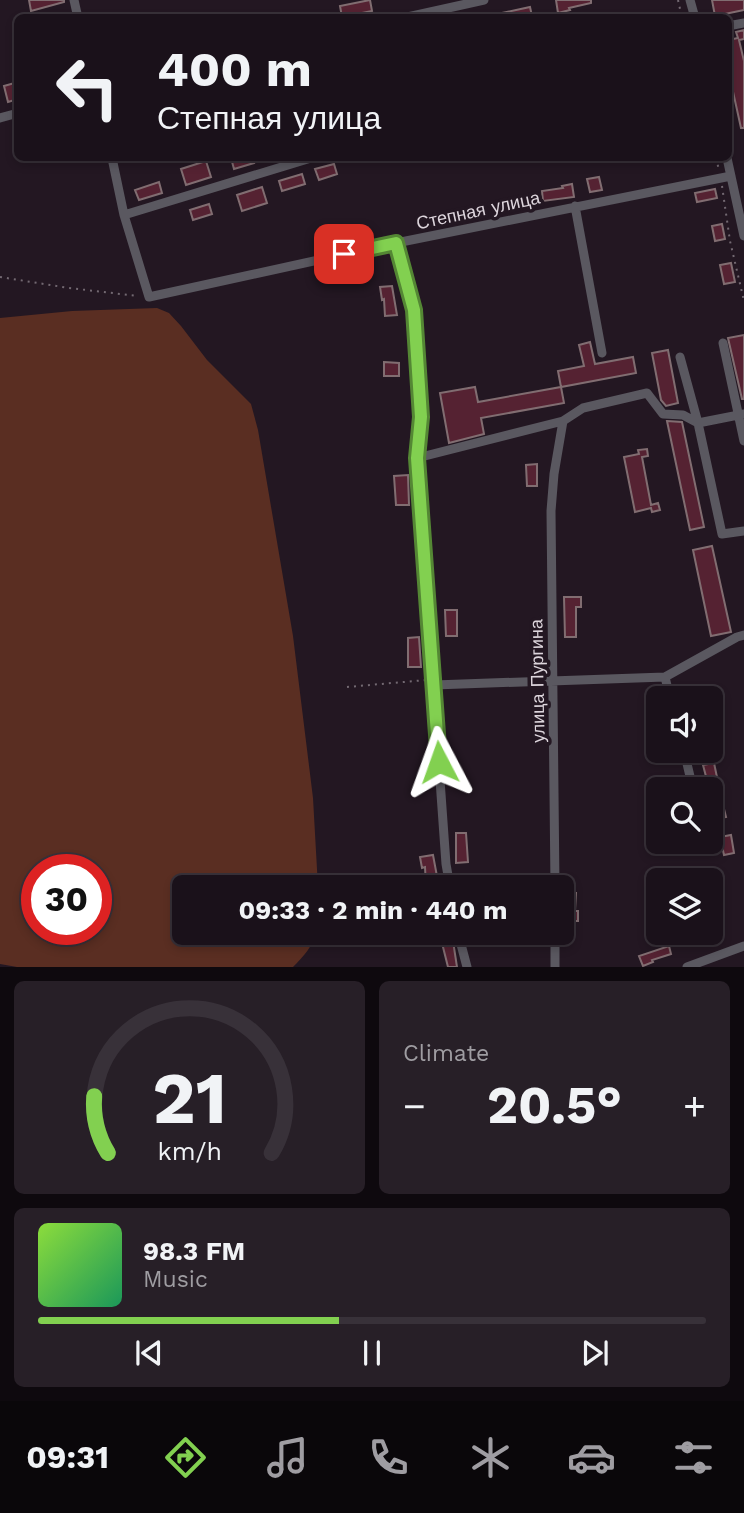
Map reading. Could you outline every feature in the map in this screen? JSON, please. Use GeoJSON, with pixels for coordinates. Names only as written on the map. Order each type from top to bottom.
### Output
{"type":"FeatureCollection","features":[{"type":"Feature","properties":{"kind":"street"},"geometry":{"type":"LineString","coordinates":[[421,14],[484,0]]}},
{"type":"Feature","properties":{"kind":"street"},"geometry":{"type":"LineString","coordinates":[[113,161],[124,215],[149,297]]}},
{"type":"Feature","properties":{"kind":"street"},"geometry":{"type":"LineString","coordinates":[[124,215],[300,161]]}},
{"type":"Feature","properties":{"kind":"street"},"geometry":{"type":"LineString","coordinates":[[728,161],[744,236]]}},
{"type":"Feature","properties":{"kind":"street","name":"Степная улица"},"geometry":{"type":"LineString","coordinates":[[149,297],[396,243],[732,176]]}},
{"type":"Feature","properties":{"kind":"street"},"geometry":{"type":"LineString","coordinates":[[575,206],[602,352]]}},
{"type":"Feature","properties":{"kind":"street"},"geometry":{"type":"LineString","coordinates":[[396,243],[414,310],[421,417],[417,458],[448,875]]}},
{"type":"Feature","properties":{"kind":"street"},"geometry":{"type":"LineString","coordinates":[[723,343],[742,415],[744,441]]}},
{"type":"Feature","properties":{"kind":"street"},"geometry":{"type":"LineString","coordinates":[[680,357],[698,423],[722,534],[744,531]]}},
{"type":"Feature","properties":{"kind":"street"},"geometry":{"type":"LineString","coordinates":[[417,458],[563,421],[583,408],[647,393],[663,414],[683,415],[698,423],[742,415]]}},
{"type":"Feature","properties":{"kind":"street","name":"улица Пургина"},"geometry":{"type":"LineString","coordinates":[[555,875],[551,511],[563,421]]}},
{"type":"Feature","properties":{"kind":"street"},"geometry":{"type":"LineString","coordinates":[[434,682],[554,682],[665,677],[744,635]]}},
{"type":"Feature","properties":{"kind":"street"},"geometry":{"type":"LineString","coordinates":[[665,677],[667,686]]}},
{"type":"Feature","properties":{"kind":"street"},"geometry":{"type":"LineString","coordinates":[[461,945],[467,967]]}},
{"type":"Feature","properties":{"kind":"street"},"geometry":{"type":"LineString","coordinates":[[555,945],[555,967]]}},
{"type":"Feature","properties":{"kind":"street"},"geometry":{"type":"LineString","coordinates":[[687,967],[744,946]]}},
{"type":"Feature","properties":{"kind":"path"},"geometry":{"type":"LineString","coordinates":[[717,161],[730,242],[744,301]]}},
{"type":"Feature","properties":{"kind":"path"},"geometry":{"type":"LineString","coordinates":[[0,277],[149,297]]}},
{"type":"Feature","properties":{"kind":"path"},"geometry":{"type":"LineString","coordinates":[[347,687],[434,682]]}},
{"type":"Feature","properties":{"kind":"shaded area"},"geometry":{"type":"Polygon","coordinates":[[[157,308],[169,313],[207,360],[251,404],[258,430],[293,636],[313,798],[317,875],[172,875],[172,945],[311,945],[293,967],[17,967],[0,964],[0,318],[72,311],[157,308]]]}},
{"type":"Feature","properties":{"kind":"building"},"geometry":{"type":"Polygon","coordinates":[[[29,0],[64,0],[64,2],[31,11],[29,0]]]}},
{"type":"Feature","properties":{"kind":"building"},"geometry":{"type":"Polygon","coordinates":[[[370,0],[372,11],[341,14],[340,6],[370,0]]]}},
{"type":"Feature","properties":{"kind":"building"},"geometry":{"type":"Polygon","coordinates":[[[556,0],[591,0],[591,3],[558,13],[556,0]]]}},
{"type":"Feature","properties":{"kind":"building"},"geometry":{"type":"Polygon","coordinates":[[[712,0],[744,0],[744,10],[715,14],[712,0]]]}},
{"type":"Feature","properties":{"kind":"building"},"geometry":{"type":"Polygon","coordinates":[[[530,7],[532,14],[497,14],[530,7]]]}},
{"type":"Feature","properties":{"kind":"building"},"geometry":{"type":"Polygon","coordinates":[[[744,30],[744,39],[739,40],[744,61],[744,128],[741,128],[732,87],[732,39],[738,38],[736,32],[744,30]]]}},
{"type":"Feature","properties":{"kind":"building"},"geometry":{"type":"Polygon","coordinates":[[[14,83],[14,100],[8,102],[4,86],[14,83]]]}},
{"type":"Feature","properties":{"kind":"building"},"geometry":{"type":"Polygon","coordinates":[[[206,161],[211,177],[186,185],[181,169],[206,161]]]}},
{"type":"Feature","properties":{"kind":"building"},"geometry":{"type":"Polygon","coordinates":[[[232,161],[254,163],[234,169],[232,161]]]}},
{"type":"Feature","properties":{"kind":"building"},"geometry":{"type":"Polygon","coordinates":[[[334,164],[337,174],[319,180],[315,169],[334,164]]]}},
{"type":"Feature","properties":{"kind":"building"},"geometry":{"type":"Polygon","coordinates":[[[302,174],[305,184],[282,191],[279,181],[302,174]]]}},
{"type":"Feature","properties":{"kind":"building"},"geometry":{"type":"Polygon","coordinates":[[[599,177],[602,190],[590,192],[587,179],[599,177]]]}},
{"type":"Feature","properties":{"kind":"building"},"geometry":{"type":"Polygon","coordinates":[[[159,182],[162,193],[139,200],[135,190],[159,182]]]}},
{"type":"Feature","properties":{"kind":"building"},"geometry":{"type":"Polygon","coordinates":[[[572,184],[574,197],[543,201],[542,191],[572,184]]]}},
{"type":"Feature","properties":{"kind":"building"},"geometry":{"type":"Polygon","coordinates":[[[262,187],[267,203],[242,211],[237,195],[262,187]]]}},
{"type":"Feature","properties":{"kind":"building"},"geometry":{"type":"Polygon","coordinates":[[[715,189],[717,198],[697,202],[695,193],[715,189]]]}},
{"type":"Feature","properties":{"kind":"building"},"geometry":{"type":"Polygon","coordinates":[[[209,204],[212,214],[193,220],[190,210],[209,204]]]}},
{"type":"Feature","properties":{"kind":"building"},"geometry":{"type":"Polygon","coordinates":[[[722,224],[725,239],[715,241],[712,226],[722,224]]]}},
{"type":"Feature","properties":{"kind":"building"},"geometry":{"type":"Polygon","coordinates":[[[731,263],[735,282],[724,284],[720,265],[731,263]]]}},
{"type":"Feature","properties":{"kind":"building"},"geometry":{"type":"Polygon","coordinates":[[[392,286],[397,315],[385,316],[380,287],[392,286]]]}},
{"type":"Feature","properties":{"kind":"building"},"geometry":{"type":"Polygon","coordinates":[[[744,335],[744,399],[742,399],[728,338],[744,335]]]}},
{"type":"Feature","properties":{"kind":"building"},"geometry":{"type":"Polygon","coordinates":[[[590,342],[595,364],[633,357],[636,373],[561,387],[558,371],[584,366],[579,345],[590,342]]]}},
{"type":"Feature","properties":{"kind":"building"},"geometry":{"type":"Polygon","coordinates":[[[668,350],[678,403],[666,406],[661,400],[652,353],[668,350]]]}},
{"type":"Feature","properties":{"kind":"building"},"geometry":{"type":"Polygon","coordinates":[[[384,362],[399,363],[399,376],[384,376],[384,362]]]}},
{"type":"Feature","properties":{"kind":"building"},"geometry":{"type":"Polygon","coordinates":[[[475,387],[478,402],[561,387],[564,403],[481,418],[484,434],[449,443],[440,393],[475,387]]]}},
{"type":"Feature","properties":{"kind":"building"},"geometry":{"type":"Polygon","coordinates":[[[667,421],[682,422],[704,527],[690,530],[667,421]]]}},
{"type":"Feature","properties":{"kind":"building"},"geometry":{"type":"Polygon","coordinates":[[[647,449],[648,456],[642,457],[651,505],[658,503],[660,510],[652,512],[651,508],[635,512],[624,457],[647,449]]]}},
{"type":"Feature","properties":{"kind":"building"},"geometry":{"type":"Polygon","coordinates":[[[537,464],[537,486],[527,486],[526,465],[537,464]]]}},
{"type":"Feature","properties":{"kind":"building"},"geometry":{"type":"Polygon","coordinates":[[[408,475],[409,505],[396,505],[394,476],[408,475]]]}},
{"type":"Feature","properties":{"kind":"building"},"geometry":{"type":"Polygon","coordinates":[[[712,546],[731,632],[711,636],[693,550],[712,546]]]}},
{"type":"Feature","properties":{"kind":"building"},"geometry":{"type":"Polygon","coordinates":[[[564,597],[581,597],[581,607],[576,607],[576,637],[565,637],[564,597]]]}},
{"type":"Feature","properties":{"kind":"building"},"geometry":{"type":"Polygon","coordinates":[[[445,610],[457,610],[457,636],[446,636],[445,610]]]}},
{"type":"Feature","properties":{"kind":"building"},"geometry":{"type":"Polygon","coordinates":[[[419,637],[421,667],[408,667],[408,638],[419,637]]]}},
{"type":"Feature","properties":{"kind":"building"},"geometry":{"type":"Polygon","coordinates":[[[714,763],[717,777],[706,777],[703,765],[714,763]]]}},
{"type":"Feature","properties":{"kind":"building"},"geometry":{"type":"Polygon","coordinates":[[[456,833],[466,833],[468,862],[456,863],[456,833]]]}},
{"type":"Feature","properties":{"kind":"building"},"geometry":{"type":"Polygon","coordinates":[[[731,835],[734,853],[724,855],[723,836],[731,835]]]}},
{"type":"Feature","properties":{"kind":"building"},"geometry":{"type":"Polygon","coordinates":[[[433,855],[437,875],[425,875],[420,857],[433,855]]]}},
{"type":"Feature","properties":{"kind":"building"},"geometry":{"type":"Polygon","coordinates":[[[574,893],[576,893],[575,911],[578,911],[578,921],[574,921],[574,893]]]}},
{"type":"Feature","properties":{"kind":"building"},"geometry":{"type":"Polygon","coordinates":[[[442,945],[454,945],[457,967],[448,967],[442,945]]]}},
{"type":"Feature","properties":{"kind":"building"},"geometry":{"type":"Polygon","coordinates":[[[669,946],[671,954],[643,966],[639,956],[669,946]]]}},
{"type":"Feature","properties":{"kind":"route"},"geometry":{"type":"LineString","coordinates":[[344,254],[396,243],[414,310],[421,417],[417,458],[439,762]]}}]}
